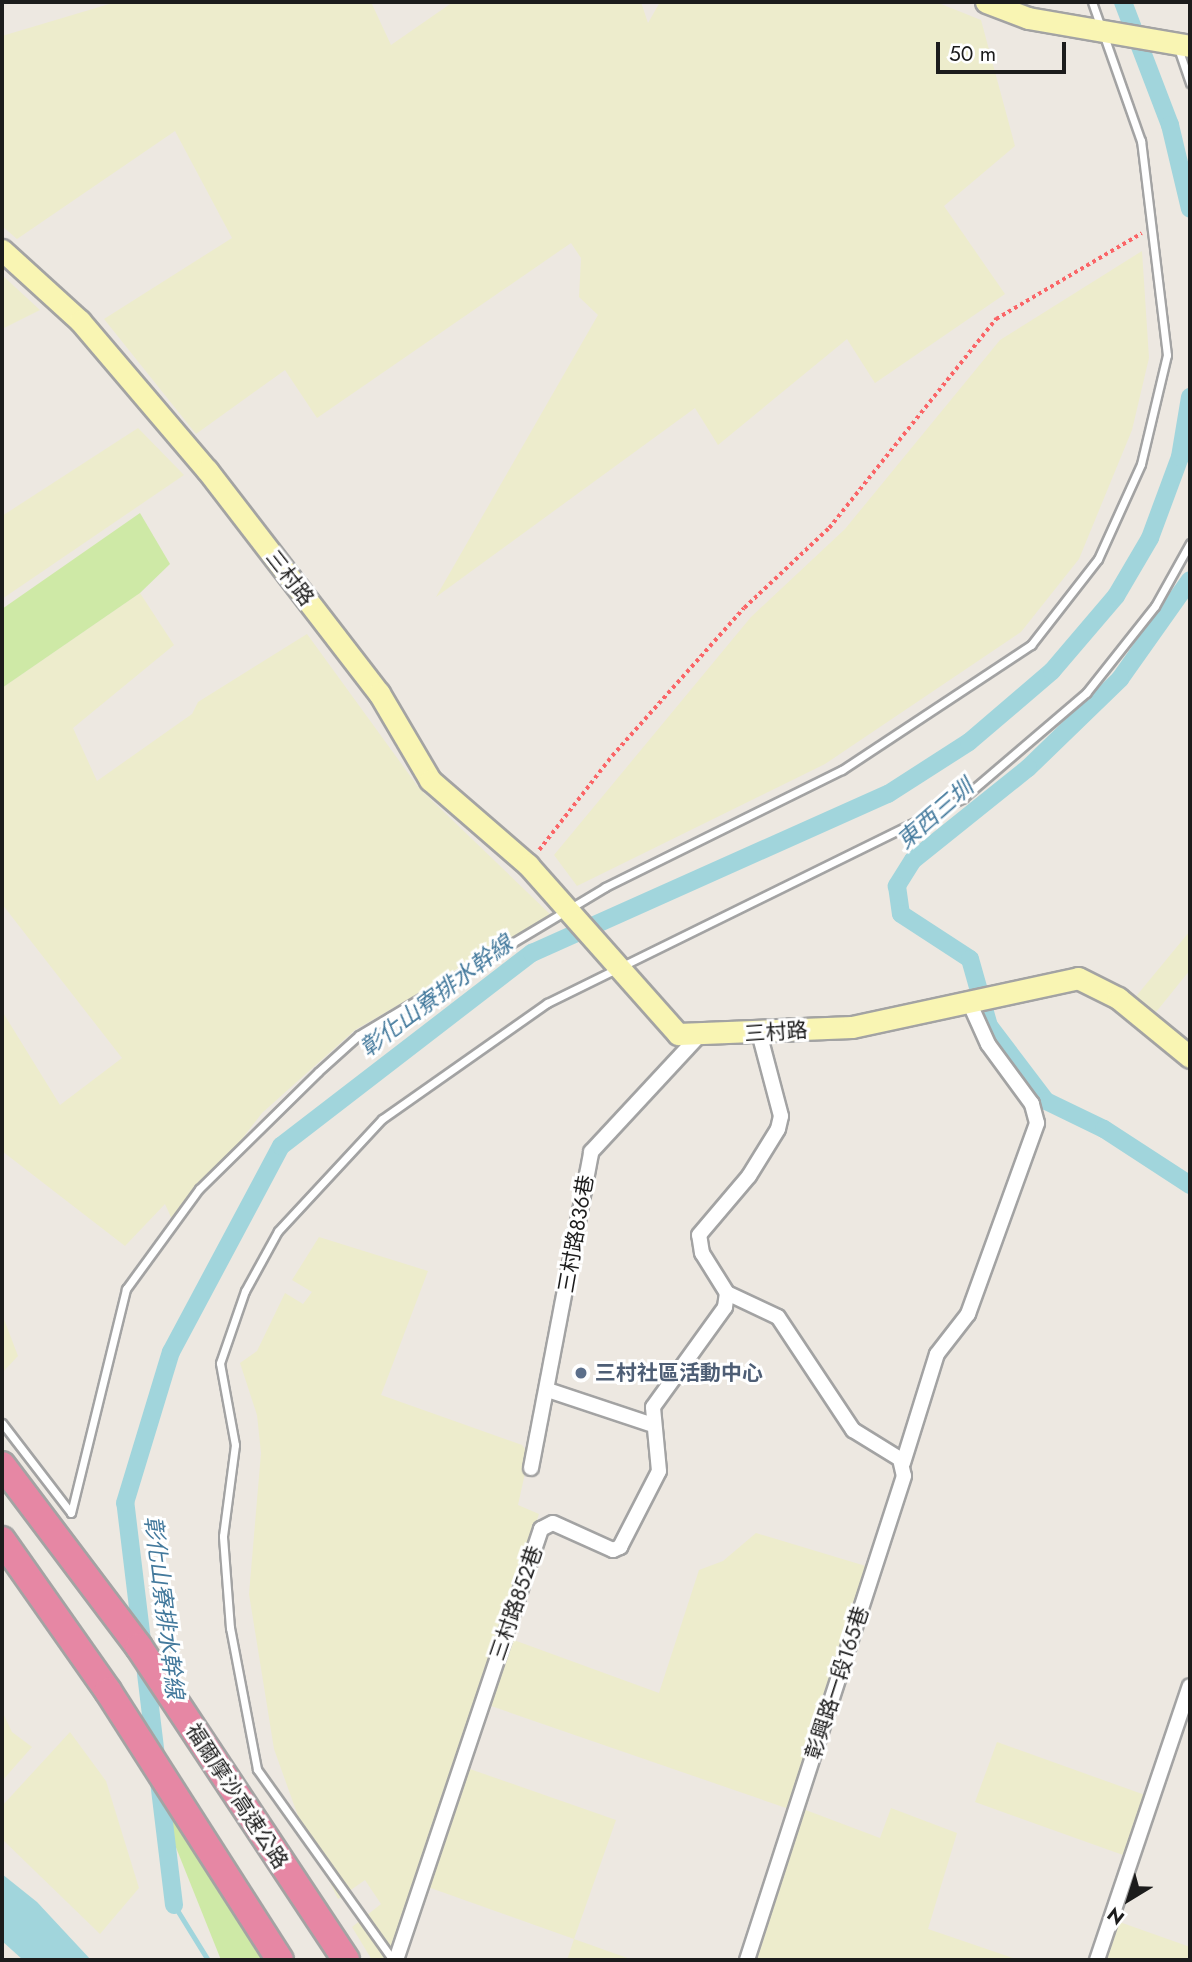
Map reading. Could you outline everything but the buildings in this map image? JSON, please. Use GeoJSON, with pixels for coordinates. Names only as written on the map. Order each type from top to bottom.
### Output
{"type":"FeatureCollection","features":[{"type":"Feature","properties":{"kind":"highway","name":"福爾摩沙高速公路"},"geometry":{"type":"LineString","coordinates":[[2,1465],[139,1647],[346,1960]]}},
{"type":"Feature","properties":{"kind":"highway"},"geometry":{"type":"LineString","coordinates":[[2,1540],[108,1690],[280,1960]]}},
{"type":"Feature","properties":{"kind":"street"},"geometry":{"type":"LineString","coordinates":[[986,2],[1107,34],[1183,45]]}},
{"type":"Feature","properties":{"kind":"street","name":"三村路"},"geometry":{"type":"LineString","coordinates":[[2,250],[80,321],[207,470],[379,693],[430,780],[528,865],[615,963]]}},
{"type":"Feature","properties":{"kind":"street"},"geometry":{"type":"LineString","coordinates":[[615,963],[678,1034],[697,1038]]}},
{"type":"Feature","properties":{"kind":"street","name":"三村路"},"geometry":{"type":"LineString","coordinates":[[697,1038],[852,1027],[1078,978],[1095,983],[1190,1057]]}},
{"type":"Feature","properties":{"kind":"street","name":"彰興路一段165巷"},"geometry":{"type":"LineString","coordinates":[[747,1960],[937,1354],[968,1314],[1037,1123],[1032,1104],[988,1044],[972,1001]]}},
{"type":"Feature","properties":{"kind":"street"},"geometry":{"type":"LineString","coordinates":[[759,1033],[781,1116],[778,1129],[749,1176],[699,1234],[702,1254],[727,1293],[778,1317],[853,1430],[903,1463]]}},
{"type":"Feature","properties":{"kind":"street","name":"三村路836巷"},"geometry":{"type":"LineString","coordinates":[[531,1468],[548,1390],[591,1152],[697,1038]]}},
{"type":"Feature","properties":{"kind":"street"},"geometry":{"type":"LineString","coordinates":[[548,1390],[650,1424],[653,1407],[725,1307],[727,1293]]}},
{"type":"Feature","properties":{"kind":"street","name":"三村路852巷"},"geometry":{"type":"LineString","coordinates":[[395,1960],[541,1528],[553,1523],[613,1550],[620,1547],[659,1471],[650,1424]]}},
{"type":"Feature","properties":{"kind":"street"},"geometry":{"type":"LineString","coordinates":[[1097,1960],[1190,1686]]}},
{"type":"Feature","properties":{"kind":"lane"},"geometry":{"type":"LineString","coordinates":[[2,1423],[71,1513],[126,1289],[199,1189],[359,1035],[567,912],[842,770],[1031,645],[1098,559],[1141,464],[1167,355],[1141,141],[1107,34],[1092,2]]}},
{"type":"Feature","properties":{"kind":"lane"},"geometry":{"type":"LineString","coordinates":[[1183,45],[1190,83]]}},
{"type":"Feature","properties":{"kind":"lane"},"geometry":{"type":"LineString","coordinates":[[395,1960],[257,1769],[230,1628],[223,1536],[235,1445],[220,1363],[245,1291],[278,1231],[382,1119],[548,1003],[615,963],[964,798],[1086,693],[1155,606],[1190,543]]}},
{"type":"Feature","properties":{"kind":"path"},"geometry":{"type":"LineString","coordinates":[[528,865],[656,706],[744,608],[829,528],[996,319],[1150,229]]}},
{"type":"Feature","properties":{"kind":"green space"},"geometry":{"type":"Polygon","coordinates":[[[116,2],[371,2],[391,45],[453,2],[641,2],[648,23],[660,2],[936,2],[981,20],[1015,146],[944,206],[1005,294],[875,383],[847,339],[718,445],[695,408],[436,597],[598,315],[579,297],[581,258],[571,243],[317,418],[285,370],[196,434],[104,319],[232,238],[175,131],[17,239],[2,226],[2,36],[116,2]]]}},
{"type":"Feature","properties":{"kind":"green space"},"geometry":{"type":"Polygon","coordinates":[[[1142,251],[1149,358],[1132,430],[1079,559],[1021,632],[825,764],[577,886],[554,855],[751,617],[845,529],[1000,340],[1142,251]]]}},
{"type":"Feature","properties":{"kind":"green space"},"geometry":{"type":"Polygon","coordinates":[[[2,275],[40,310],[2,329],[2,275]]]}},
{"type":"Feature","properties":{"kind":"green space"},"geometry":{"type":"Polygon","coordinates":[[[138,428],[184,475],[2,599],[2,516],[138,428]]]}},
{"type":"Feature","properties":{"kind":"green space"},"geometry":{"type":"Polygon","coordinates":[[[140,513],[170,564],[140,593],[2,688],[2,609],[140,513]]]}},
{"type":"Feature","properties":{"kind":"green space"},"geometry":{"type":"Polygon","coordinates":[[[140,593],[174,645],[73,728],[97,781],[192,714],[198,702],[307,634],[419,788],[552,916],[355,1030],[262,1113],[175,1226],[165,1204],[125,1246],[2,1151],[2,1011],[60,1105],[122,1058],[2,904],[2,688],[140,593]]]}},
{"type":"Feature","properties":{"kind":"green space"},"geometry":{"type":"Polygon","coordinates":[[[1190,931],[1190,970],[1148,1022],[1128,1006],[1190,931]]]}},
{"type":"Feature","properties":{"kind":"green space"},"geometry":{"type":"Polygon","coordinates":[[[319,1237],[428,1271],[381,1395],[522,1445],[529,1455],[518,1505],[539,1514],[390,1960],[372,1960],[352,1927],[381,1904],[365,1880],[338,1899],[298,1816],[274,1749],[249,1594],[261,1453],[257,1415],[240,1363],[257,1351],[285,1293],[303,1304],[312,1292],[292,1280],[319,1237]]]}},
{"type":"Feature","properties":{"kind":"green space"},"geometry":{"type":"Polygon","coordinates":[[[2,1314],[18,1356],[2,1373],[2,1314]]]}},
{"type":"Feature","properties":{"kind":"green space"},"geometry":{"type":"Polygon","coordinates":[[[756,1533],[869,1567],[789,1809],[491,1706],[511,1639],[659,1693],[699,1570],[723,1561],[756,1533]]]}},
{"type":"Feature","properties":{"kind":"green space"},"geometry":{"type":"Polygon","coordinates":[[[2,1711],[12,1732],[32,1747],[2,1781],[2,1711]]]}},
{"type":"Feature","properties":{"kind":"green space"},"geometry":{"type":"Polygon","coordinates":[[[70,1732],[106,1781],[139,1888],[100,1934],[2,1839],[2,1806],[70,1732]]]}},
{"type":"Feature","properties":{"kind":"green space"},"geometry":{"type":"Polygon","coordinates":[[[143,1738],[288,1960],[221,1960],[153,1790],[143,1738]]]}},
{"type":"Feature","properties":{"kind":"green space"},"geometry":{"type":"Polygon","coordinates":[[[997,1742],[1145,1795],[1123,1855],[975,1802],[997,1742]]]}},
{"type":"Feature","properties":{"kind":"green space"},"geometry":{"type":"Polygon","coordinates":[[[467,1768],[616,1820],[574,1939],[425,1886],[467,1768]]]}},
{"type":"Feature","properties":{"kind":"green space"},"geometry":{"type":"Polygon","coordinates":[[[891,1808],[957,1833],[928,1929],[1019,1960],[749,1960],[803,1809],[880,1838],[891,1808]]]}},
{"type":"Feature","properties":{"kind":"green space"},"geometry":{"type":"Polygon","coordinates":[[[1114,1920],[1190,1947],[1190,1960],[1099,1960],[1114,1920]]]}},
{"type":"Feature","properties":{"kind":"green space"},"geometry":{"type":"Polygon","coordinates":[[[574,1939],[633,1960],[567,1960],[574,1939]]]}},
{"type":"Feature","properties":{"kind":"water"},"geometry":{"type":"Polygon","coordinates":[[[2,1874],[37,1902],[91,1960],[23,1960],[2,1941],[2,1874]]]}},
{"type":"Feature","properties":{"kind":"waterway","name":"彰化山寮排水幹線"},"geometry":{"type":"LineString","coordinates":[[1123,2],[1170,125],[1190,209]]}},
{"type":"Feature","properties":{"kind":"waterway","name":"彰化山寮排水幹線"},"geometry":{"type":"LineString","coordinates":[[174,1905],[125,1503],[171,1352],[281,1146],[532,953],[888,794],[969,742],[1052,671],[1116,596],[1150,538],[1180,457],[1190,397]]}},
{"type":"Feature","properties":{"kind":"waterway","name":"東西三圳"},"geometry":{"type":"LineString","coordinates":[[1190,580],[1120,679],[1028,768],[913,860],[897,886],[901,914],[970,959],[989,1026],[1046,1101],[1104,1129],[1190,1185]]}},
{"type":"Feature","properties":{"kind":"waterway"},"geometry":{"type":"LineString","coordinates":[[174,1905],[208,1960]]}},
{"type":"Feature","properties":{"kind":"place","name":"三村社區活動中心"},"geometry":{"type":"Point","coordinates":[581,1373]}}]}
